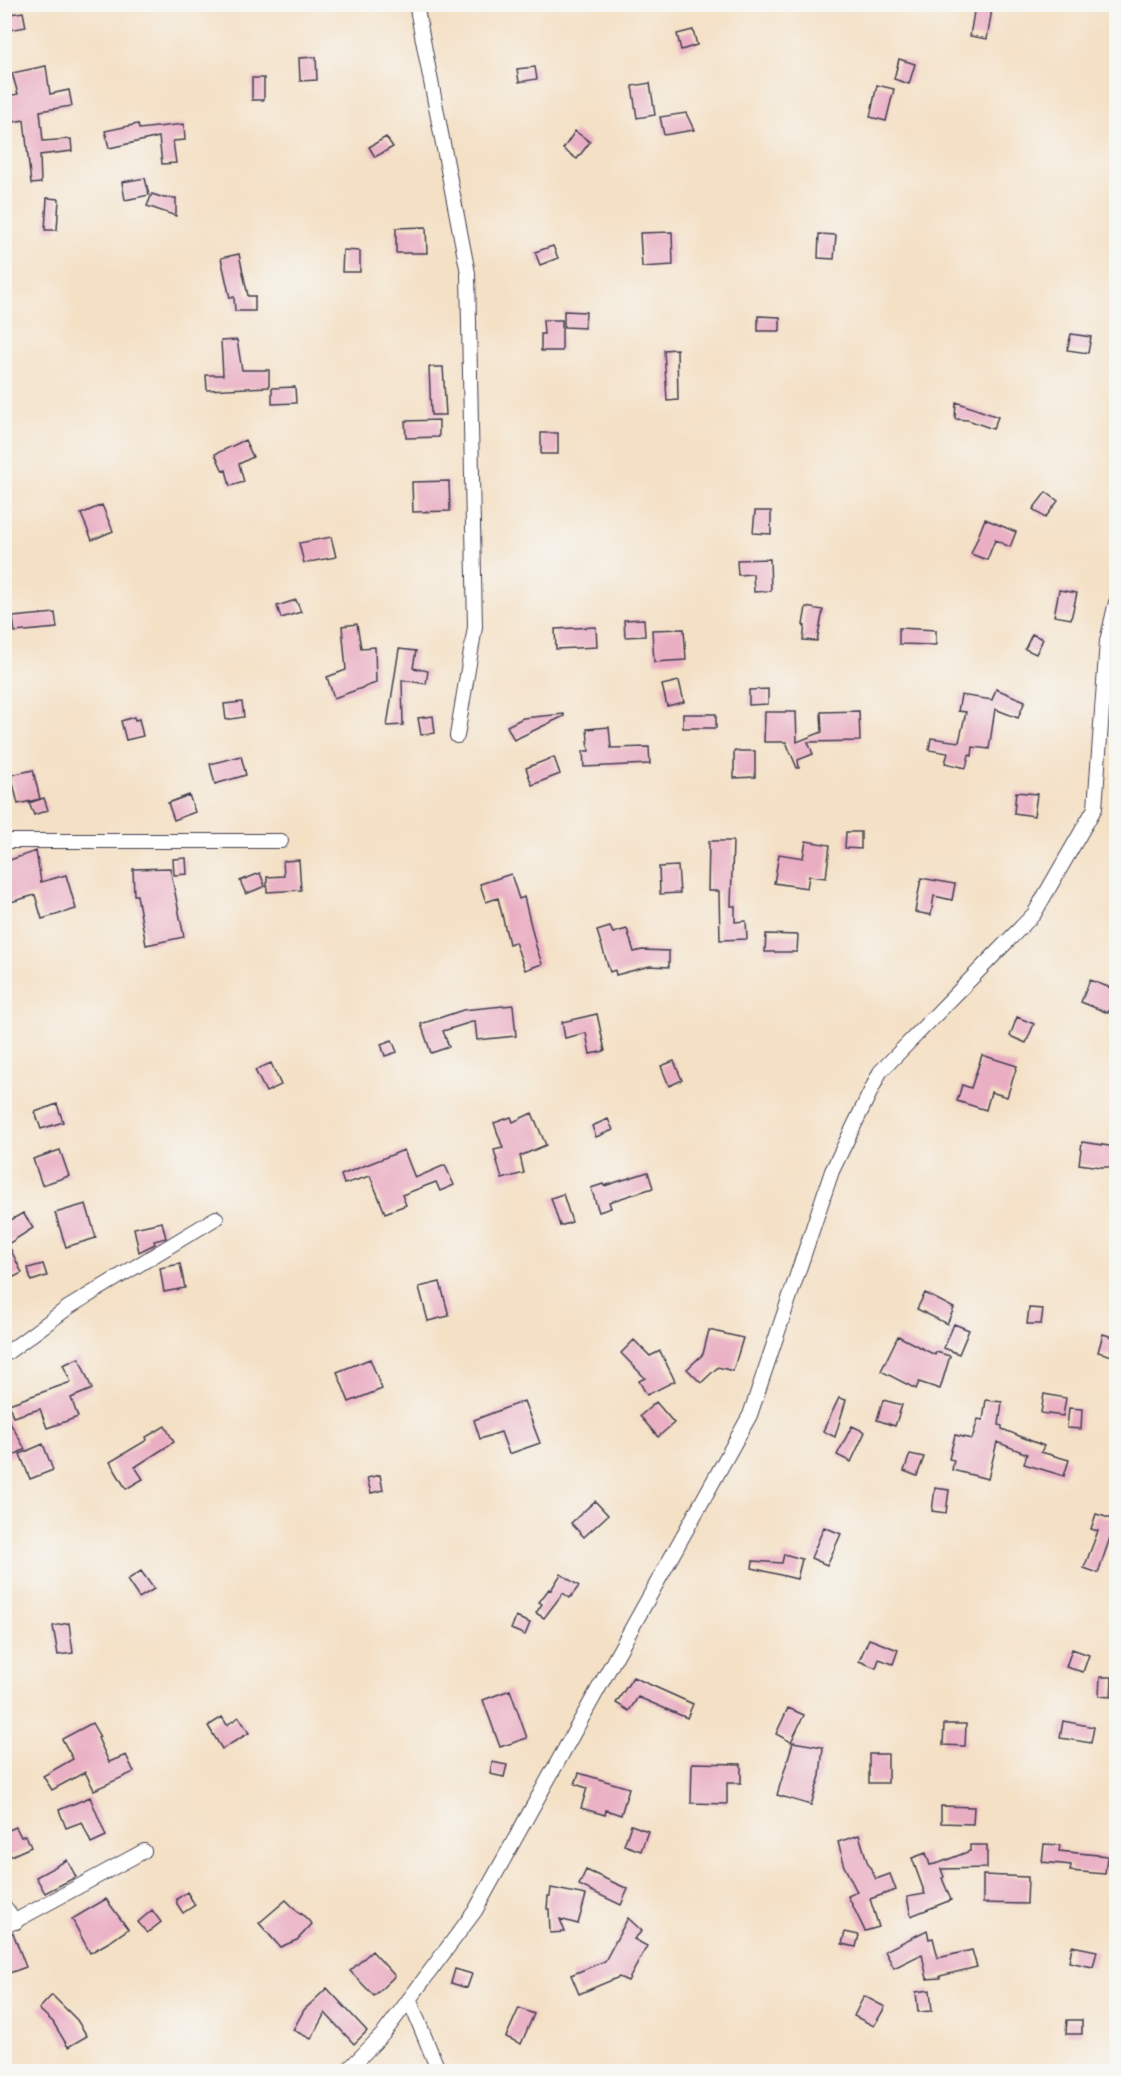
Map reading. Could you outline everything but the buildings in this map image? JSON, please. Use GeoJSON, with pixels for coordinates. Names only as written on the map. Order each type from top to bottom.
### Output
{"type":"FeatureCollection","features":[{"type":"Feature","properties":{"kind":"street"},"geometry":{"type":"LineString","coordinates":[[416,4],[468,273],[475,627],[457,736]]}},
{"type":"Feature","properties":{"kind":"street"},"geometry":{"type":"LineString","coordinates":[[346,2072],[384,2033],[475,1911],[750,1415],[832,1171],[880,1072],[1034,914],[1095,808],[1107,641],[1116,602]]}},
{"type":"Feature","properties":{"kind":"street"},"geometry":{"type":"LineString","coordinates":[[4,841],[281,841]]}},
{"type":"Feature","properties":{"kind":"street"},"geometry":{"type":"LineString","coordinates":[[4,1355],[69,1307],[216,1218]]}},
{"type":"Feature","properties":{"kind":"street"},"geometry":{"type":"LineString","coordinates":[[4,1906],[10,1924],[144,1851]]}},
{"type":"Feature","properties":{"kind":"street"},"geometry":{"type":"LineString","coordinates":[[409,1999],[439,2072]]}}]}
